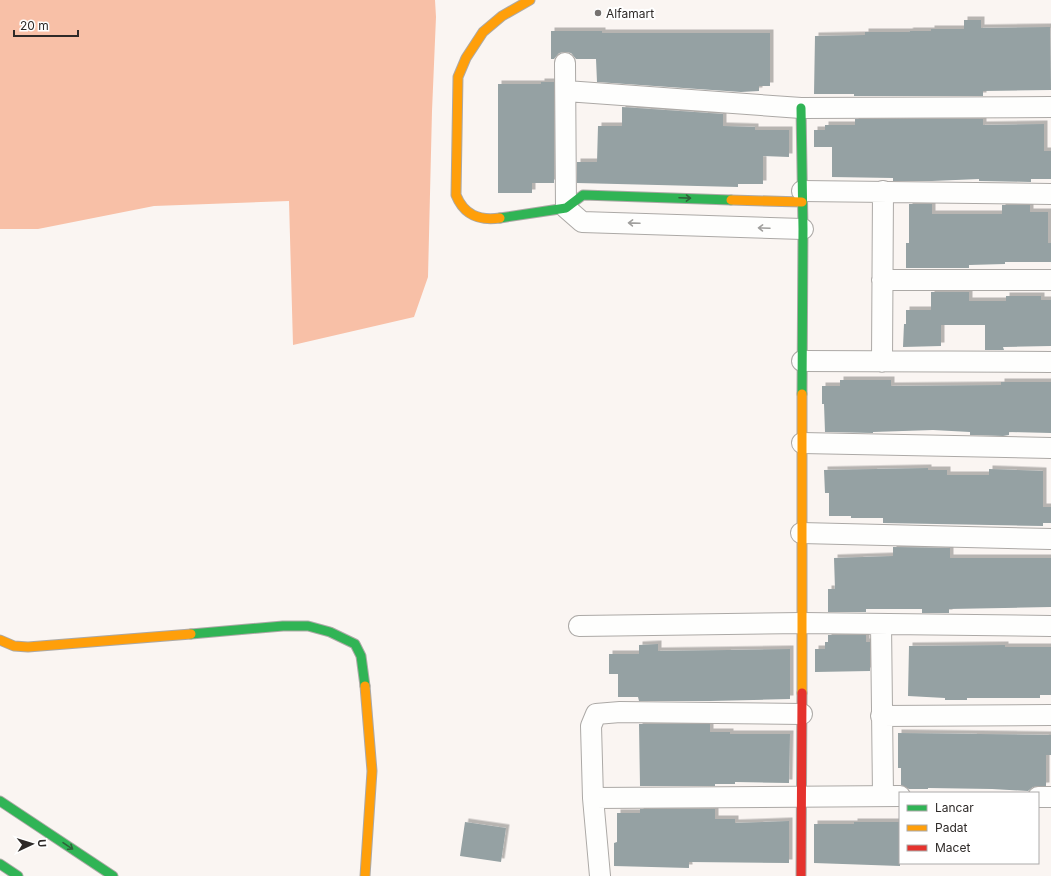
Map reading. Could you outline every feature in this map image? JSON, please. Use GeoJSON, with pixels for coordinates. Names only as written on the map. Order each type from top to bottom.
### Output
{"type":"FeatureCollection","features":[{"type":"Feature","properties":{"kind":"main road"},"geometry":{"type":"LineString","coordinates":[[530,0],[502,16],[483,32],[466,58],[458,77],[456,195],[460,205],[466,213],[477,218],[490,219],[566,208],[583,195],[802,196]]}},
{"type":"Feature","properties":{"kind":"main road"},"geometry":{"type":"LineString","coordinates":[[801,108],[803,229],[801,533],[803,623],[801,876]]}},
{"type":"Feature","properties":{"kind":"main road"},"geometry":{"type":"LineString","coordinates":[[0,640],[14,646],[28,647],[275,627],[308,626],[344,638],[355,644],[361,656],[369,725],[372,771],[365,876]]}},
{"type":"Feature","properties":{"kind":"main road"},"geometry":{"type":"LineString","coordinates":[[0,801],[113,876]]}},
{"type":"Feature","properties":{"kind":"main road"},"geometry":{"type":"LineString","coordinates":[[0,864],[18,876]]}},
{"type":"Feature","properties":{"kind":"street"},"geometry":{"type":"LineString","coordinates":[[565,63],[566,208],[582,222],[803,229]]}},
{"type":"Feature","properties":{"kind":"street"},"geometry":{"type":"LineString","coordinates":[[566,91],[801,108],[1051,107]]}},
{"type":"Feature","properties":{"kind":"street"},"geometry":{"type":"LineString","coordinates":[[802,196],[883,191],[1051,194]]}},
{"type":"Feature","properties":{"kind":"street"},"geometry":{"type":"LineString","coordinates":[[882,362],[883,191]]}},
{"type":"Feature","properties":{"kind":"street"},"geometry":{"type":"LineString","coordinates":[[882,280],[1051,280]]}},
{"type":"Feature","properties":{"kind":"street"},"geometry":{"type":"LineString","coordinates":[[802,361],[1051,362]]}},
{"type":"Feature","properties":{"kind":"street"},"geometry":{"type":"LineString","coordinates":[[802,443],[1051,448]]}},
{"type":"Feature","properties":{"kind":"street"},"geometry":{"type":"LineString","coordinates":[[801,533],[1051,538]]}},
{"type":"Feature","properties":{"kind":"street"},"geometry":{"type":"LineString","coordinates":[[579,626],[803,623],[1051,626]]}},
{"type":"Feature","properties":{"kind":"street"},"geometry":{"type":"LineString","coordinates":[[593,798],[891,796],[881,716],[881,624]]}},
{"type":"Feature","properties":{"kind":"street"},"geometry":{"type":"LineString","coordinates":[[600,876],[593,798],[591,726],[596,714],[620,712],[802,714]]}},
{"type":"Feature","properties":{"kind":"street"},"geometry":{"type":"LineString","coordinates":[[881,716],[1051,714]]}},
{"type":"Feature","properties":{"kind":"street"},"geometry":{"type":"LineString","coordinates":[[1039,797],[1051,797]]}},
{"type":"Feature","properties":{"kind":"shaded area"},"geometry":{"type":"Polygon","coordinates":[[[0,0],[435,0],[436,17],[428,277],[414,317],[293,345],[289,201],[154,206],[38,229],[0,229],[0,0]]]}},
{"type":"Feature","properties":{"kind":"building"},"geometry":{"type":"Polygon","coordinates":[[[964,20],[981,20],[981,28],[1050,27],[1051,90],[983,91],[983,96],[854,96],[854,94],[814,94],[815,36],[865,35],[865,32],[910,32],[909,31],[931,31],[931,29],[964,29],[964,20]]]}},
{"type":"Feature","properties":{"kind":"building"},"geometry":{"type":"Polygon","coordinates":[[[551,31],[602,31],[602,33],[770,33],[770,86],[759,86],[759,91],[741,92],[597,82],[596,59],[576,59],[571,53],[565,52],[559,53],[554,59],[551,59],[551,31]]]}},
{"type":"Feature","properties":{"kind":"building"},"geometry":{"type":"Polygon","coordinates":[[[541,82],[554,82],[554,183],[532,183],[532,193],[498,193],[498,84],[541,84],[541,82]]]}},
{"type":"Feature","properties":{"kind":"building"},"geometry":{"type":"Polygon","coordinates":[[[622,107],[723,114],[723,126],[755,127],[755,130],[789,130],[789,157],[763,156],[763,184],[738,184],[738,187],[577,183],[577,162],[597,162],[598,126],[622,126],[622,107]]]}},
{"type":"Feature","properties":{"kind":"building"},"geometry":{"type":"Polygon","coordinates":[[[855,119],[983,119],[983,125],[1044,124],[1044,151],[1051,151],[1051,179],[1031,179],[1031,182],[979,181],[979,179],[893,181],[893,178],[832,177],[832,147],[814,147],[814,130],[825,130],[825,125],[855,125],[855,119]]]}},
{"type":"Feature","properties":{"kind":"building"},"geometry":{"type":"Polygon","coordinates":[[[909,204],[932,204],[932,214],[1002,214],[1002,205],[1030,205],[1030,212],[1048,212],[1048,243],[1051,243],[1051,262],[1005,262],[1005,264],[969,265],[969,268],[906,268],[906,243],[909,243],[909,204]]]}},
{"type":"Feature","properties":{"kind":"building"},"geometry":{"type":"Polygon","coordinates":[[[931,292],[969,292],[969,301],[1006,301],[1006,296],[1041,296],[1041,300],[1051,300],[1051,346],[1003,347],[1004,350],[985,350],[985,325],[941,325],[941,346],[903,347],[906,310],[931,310],[931,292]]]}},
{"type":"Feature","properties":{"kind":"building"},"geometry":{"type":"Polygon","coordinates":[[[840,380],[891,380],[891,386],[1001,385],[1001,382],[1051,382],[1051,433],[1009,432],[1009,435],[1003,436],[970,435],[970,432],[933,430],[873,433],[825,432],[822,386],[840,386],[840,380]]]}},
{"type":"Feature","properties":{"kind":"building"},"geometry":{"type":"Polygon","coordinates":[[[928,468],[928,470],[947,470],[947,475],[989,475],[989,469],[1043,471],[1043,507],[1051,507],[1051,523],[1043,523],[1043,526],[883,523],[883,518],[829,516],[829,493],[825,493],[824,470],[928,468]]]}},
{"type":"Feature","properties":{"kind":"building"},"geometry":{"type":"Polygon","coordinates":[[[893,547],[950,548],[950,558],[1051,558],[1051,607],[949,609],[949,613],[922,613],[922,609],[866,609],[866,612],[828,612],[828,589],[835,589],[834,558],[893,556],[893,547]]]}},
{"type":"Feature","properties":{"kind":"building"},"geometry":{"type":"Polygon","coordinates":[[[828,635],[866,635],[866,642],[870,642],[870,671],[815,672],[815,649],[825,649],[825,642],[828,642],[828,635]]]}},
{"type":"Feature","properties":{"kind":"building"},"geometry":{"type":"Polygon","coordinates":[[[658,644],[658,651],[790,649],[790,699],[639,701],[638,697],[618,697],[618,674],[609,674],[609,654],[639,654],[639,645],[658,644]]]}},
{"type":"Feature","properties":{"kind":"building"},"geometry":{"type":"Polygon","coordinates":[[[1005,645],[1005,647],[1051,647],[1051,695],[1040,695],[1040,698],[967,698],[967,700],[945,700],[945,698],[908,696],[909,646],[1005,645]]]}},
{"type":"Feature","properties":{"kind":"building"},"geometry":{"type":"Polygon","coordinates":[[[639,724],[710,724],[710,732],[730,732],[730,734],[790,734],[789,783],[735,782],[735,784],[715,784],[715,786],[640,786],[639,724]]]}},
{"type":"Feature","properties":{"kind":"building"},"geometry":{"type":"Polygon","coordinates":[[[898,733],[1051,735],[1051,755],[1046,755],[1046,786],[1033,787],[1028,791],[992,789],[909,789],[901,785],[901,768],[898,768],[898,733]]]}},
{"type":"Feature","properties":{"kind":"building"},"geometry":{"type":"Polygon","coordinates":[[[640,809],[715,809],[715,819],[735,819],[735,823],[789,821],[789,863],[689,862],[689,868],[614,866],[614,843],[617,842],[617,813],[640,813],[640,809]]]}},
{"type":"Feature","properties":{"kind":"building"},"geometry":{"type":"Polygon","coordinates":[[[465,822],[506,828],[501,862],[460,856],[465,822]]]}},
{"type":"Feature","properties":{"kind":"building"},"geometry":{"type":"Polygon","coordinates":[[[854,822],[899,822],[900,866],[814,863],[814,824],[854,824],[854,822]]]}},
{"type":"Feature","properties":{"kind":"traffic: fast"},"geometry":{"type":"LineString","coordinates":[[801,108],[803,229],[802,394]]}},
{"type":"Feature","properties":{"kind":"traffic: fast"},"geometry":{"type":"LineString","coordinates":[[500,218],[566,208],[583,195],[731,200]]}},
{"type":"Feature","properties":{"kind":"traffic: fast"},"geometry":{"type":"LineString","coordinates":[[191,634],[283,626],[308,626],[330,632],[355,644],[361,656],[365,686]]}},
{"type":"Feature","properties":{"kind":"traffic: fast"},"geometry":{"type":"LineString","coordinates":[[0,801],[113,876]]}},
{"type":"Feature","properties":{"kind":"traffic: fast"},"geometry":{"type":"LineString","coordinates":[[0,864],[18,876]]}},
{"type":"Feature","properties":{"kind":"traffic: slow"},"geometry":{"type":"LineString","coordinates":[[500,218],[492,219],[473,215],[463,207],[456,195],[458,77],[466,58],[483,32],[502,16],[530,0]]}},
{"type":"Feature","properties":{"kind":"traffic: slow"},"geometry":{"type":"LineString","coordinates":[[731,200],[802,202]]}},
{"type":"Feature","properties":{"kind":"traffic: slow"},"geometry":{"type":"LineString","coordinates":[[802,394],[802,693]]}},
{"type":"Feature","properties":{"kind":"traffic: slow"},"geometry":{"type":"LineString","coordinates":[[0,640],[14,646],[28,647],[191,634]]}},
{"type":"Feature","properties":{"kind":"traffic: slow"},"geometry":{"type":"LineString","coordinates":[[365,686],[372,771],[365,876]]}},
{"type":"Feature","properties":{"kind":"traffic: jam"},"geometry":{"type":"LineString","coordinates":[[801,876],[802,693]]}},
{"type":"Feature","properties":{"kind":"place","name":"Alfamart"},"geometry":{"type":"Point","coordinates":[598,13]}}]}
